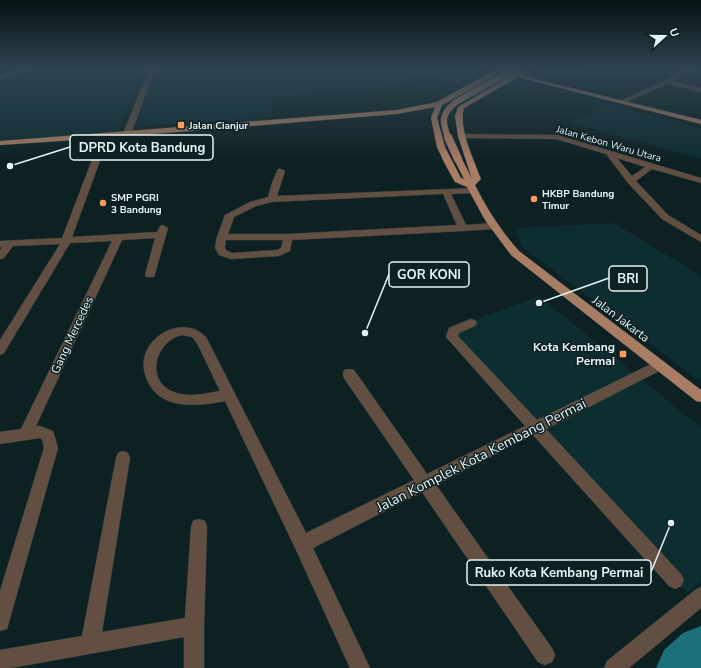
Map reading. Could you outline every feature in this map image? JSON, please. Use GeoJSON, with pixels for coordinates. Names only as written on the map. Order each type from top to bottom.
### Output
{"type":"FeatureCollection","features":[{"type":"Feature","properties":{"kind":"main road"},"geometry":{"type":"LineString","coordinates":[[0,143],[397,112],[439,104],[446,100]]}},
{"type":"Feature","properties":{"kind":"main road","name":"Jalan Jakarta"},"geometry":{"type":"LineString","coordinates":[[460,100],[447,109],[444,118],[445,128],[458,159],[493,226],[515,253],[701,397]]}},
{"type":"Feature","properties":{"kind":"main road"},"geometry":{"type":"LineString","coordinates":[[472,187],[477,179],[462,136],[458,116],[461,107],[473,100]]}},
{"type":"Feature","properties":{"kind":"main road"},"geometry":{"type":"LineString","coordinates":[[615,100],[701,122]]}},
{"type":"Feature","properties":{"kind":"main road"},"geometry":{"type":"LineString","coordinates":[[397,112],[424,115],[434,118],[439,104]]}},
{"type":"Feature","properties":{"kind":"main road","name":"Jalan Jakarta"},"geometry":{"type":"LineString","coordinates":[[434,118],[441,147],[458,180],[472,187]]}},
{"type":"Feature","properties":{"kind":"street"},"geometry":{"type":"LineString","coordinates":[[127,134],[140,100]]}},
{"type":"Feature","properties":{"kind":"street"},"geometry":{"type":"LineString","coordinates":[[622,102],[626,100]]}},
{"type":"Feature","properties":{"kind":"street"},"geometry":{"type":"LineString","coordinates":[[0,350],[66,241],[105,136]]}},
{"type":"Feature","properties":{"kind":"street","name":"Jalan Kebon Waru Utara"},"geometry":{"type":"LineString","coordinates":[[462,136],[545,136],[567,140],[701,181]]}},
{"type":"Feature","properties":{"kind":"street"},"geometry":{"type":"LineString","coordinates":[[608,153],[631,181],[665,217],[701,239]]}},
{"type":"Feature","properties":{"kind":"street"},"geometry":{"type":"LineString","coordinates":[[631,181],[651,166]]}},
{"type":"Feature","properties":{"kind":"street"},"geometry":{"type":"LineString","coordinates":[[272,199],[281,171]]}},
{"type":"Feature","properties":{"kind":"street"},"geometry":{"type":"LineString","coordinates":[[288,237],[286,249],[279,253],[230,256],[223,253],[220,248],[222,237],[230,216],[253,204],[272,199],[446,191],[472,187]]}},
{"type":"Feature","properties":{"kind":"street"},"geometry":{"type":"LineString","coordinates":[[446,191],[463,228]]}},
{"type":"Feature","properties":{"kind":"street"},"geometry":{"type":"LineString","coordinates":[[222,237],[288,237],[493,226]]}},
{"type":"Feature","properties":{"kind":"street"},"geometry":{"type":"LineString","coordinates":[[0,256],[5,244],[118,238],[162,232],[150,275]]}},
{"type":"Feature","properties":{"kind":"street","name":"Gang Mercedes"},"geometry":{"type":"LineString","coordinates":[[26,433],[118,238]]}},
{"type":"Feature","properties":{"kind":"street"},"geometry":{"type":"LineString","coordinates":[[471,323],[453,331],[452,338],[675,580]]}},
{"type":"Feature","properties":{"kind":"street"},"geometry":{"type":"LineString","coordinates":[[228,395],[197,400],[172,397],[161,392],[155,385],[151,372],[150,363],[152,353],[168,335],[176,331],[183,330],[195,332],[202,340],[302,544],[360,668]]}},
{"type":"Feature","properties":{"kind":"street","name":"Jalan Komplek Kota Kembang Permai"},"geometry":{"type":"LineString","coordinates":[[302,544],[660,365]]}},
{"type":"Feature","properties":{"kind":"street"},"geometry":{"type":"LineString","coordinates":[[349,374],[545,655]]}},
{"type":"Feature","properties":{"kind":"street"},"geometry":{"type":"LineString","coordinates":[[0,438],[40,432],[48,435],[51,448],[0,622]]}},
{"type":"Feature","properties":{"kind":"street"},"geometry":{"type":"LineString","coordinates":[[90,644],[123,458]]}},
{"type":"Feature","properties":{"kind":"street"},"geometry":{"type":"LineString","coordinates":[[194,668],[194,626],[199,527]]}},
{"type":"Feature","properties":{"kind":"street"},"geometry":{"type":"LineString","coordinates":[[614,668],[701,596]]}},
{"type":"Feature","properties":{"kind":"street"},"geometry":{"type":"LineString","coordinates":[[0,660],[194,626]]}},
{"type":"Feature","properties":{"kind":"shaded area"},"geometry":{"type":"Polygon","coordinates":[[[0,100],[132,100],[117,132],[0,140],[0,100]]]}},
{"type":"Feature","properties":{"kind":"shaded area"},"geometry":{"type":"Polygon","coordinates":[[[145,100],[270,100],[273,117],[135,127],[145,100]]]}},
{"type":"Feature","properties":{"kind":"shaded area"},"geometry":{"type":"Polygon","coordinates":[[[604,104],[701,128],[701,159],[572,123],[580,116],[588,118],[604,104]]]}},
{"type":"Feature","properties":{"kind":"shaded area"},"geometry":{"type":"Polygon","coordinates":[[[614,223],[701,276],[701,382],[521,246],[515,228],[614,223]]]}},
{"type":"Feature","properties":{"kind":"shaded area"},"geometry":{"type":"Polygon","coordinates":[[[539,296],[701,428],[701,582],[687,593],[443,332],[539,296]]]}},
{"type":"Feature","properties":{"kind":"waterway"},"geometry":{"type":"LineString","coordinates":[[682,668],[701,651]]}},
{"type":"Feature","properties":{"kind":"place","name":"Jalan Cianjur"},"geometry":{"type":"Point","coordinates":[181,125]}},
{"type":"Feature","properties":{"kind":"place","name":"DPRD Kota Bandung"},"geometry":{"type":"Point","coordinates":[10,166]}},
{"type":"Feature","properties":{"kind":"place","name":"HKBP Bandung Timur"},"geometry":{"type":"Point","coordinates":[534,199]}},
{"type":"Feature","properties":{"kind":"place","name":"SMP PGRI 3 Bandung"},"geometry":{"type":"Point","coordinates":[103,203]}},
{"type":"Feature","properties":{"kind":"place","name":"BRI"},"geometry":{"type":"Point","coordinates":[539,303]}},
{"type":"Feature","properties":{"kind":"place","name":"GOR KONI"},"geometry":{"type":"Point","coordinates":[365,333]}},
{"type":"Feature","properties":{"kind":"place","name":"Kota Kembang Permai"},"geometry":{"type":"Point","coordinates":[623,354]}},
{"type":"Feature","properties":{"kind":"place","name":"Ruko Kota Kembang Permai"},"geometry":{"type":"Point","coordinates":[671,523]}}]}
